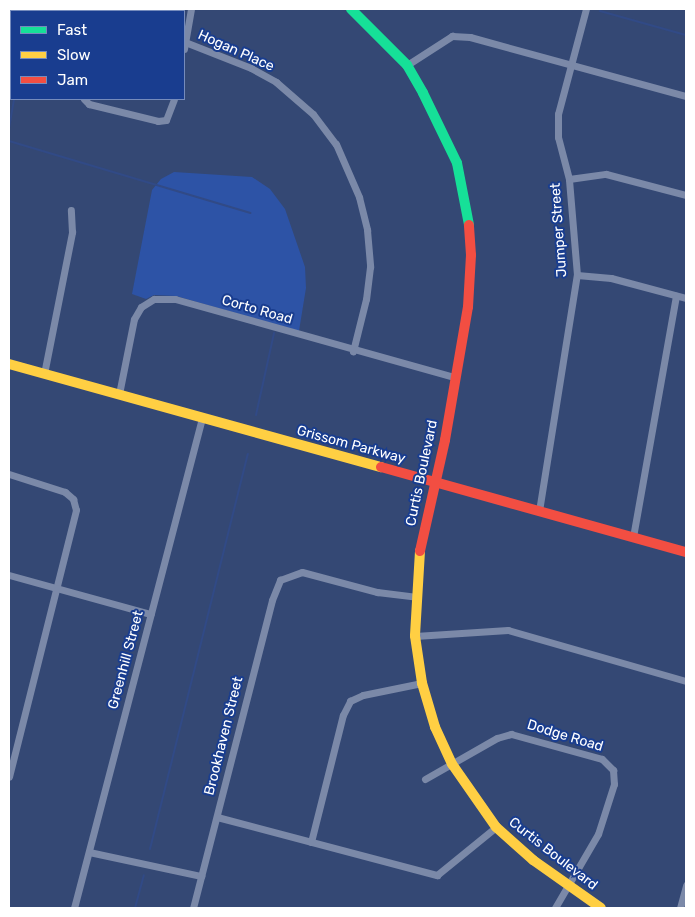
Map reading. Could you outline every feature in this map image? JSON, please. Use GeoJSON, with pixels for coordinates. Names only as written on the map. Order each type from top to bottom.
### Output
{"type":"FeatureCollection","features":[{"type":"Feature","properties":{"kind":"street"},"geometry":{"type":"LineString","coordinates":[[185,41],[191,9]]}},
{"type":"Feature","properties":{"kind":"street","name":"Curtis Boulevard"},"geometry":{"type":"LineString","coordinates":[[351,9],[407,65],[438,119],[457,163],[467,204],[471,256],[468,307],[435,482],[420,546],[414,597],[415,636],[422,683],[435,726],[452,764],[496,828],[570,887],[601,908]]}},
{"type":"Feature","properties":{"kind":"street","name":"Jumper Street"},"geometry":{"type":"LineString","coordinates":[[539,511],[577,276],[569,179],[558,137],[558,114],[586,9]]}},
{"type":"Feature","properties":{"kind":"street"},"geometry":{"type":"LineString","coordinates":[[407,65],[452,36],[470,38],[686,96]]}},
{"type":"Feature","properties":{"kind":"street","name":"Hogan Place"},"geometry":{"type":"LineString","coordinates":[[185,46],[251,68],[276,82],[313,114],[336,144],[359,197],[367,230],[370,267],[366,299],[353,351]]}},
{"type":"Feature","properties":{"kind":"street"},"geometry":{"type":"LineString","coordinates":[[85,100],[90,104],[158,121],[166,120],[174,100]]}},
{"type":"Feature","properties":{"kind":"street"},"geometry":{"type":"LineString","coordinates":[[569,179],[606,174],[686,195]]}},
{"type":"Feature","properties":{"kind":"street"},"geometry":{"type":"LineString","coordinates":[[44,374],[72,232],[71,210]]}},
{"type":"Feature","properties":{"kind":"street"},"geometry":{"type":"LineString","coordinates":[[577,276],[611,278],[686,298]]}},
{"type":"Feature","properties":{"kind":"street"},"geometry":{"type":"LineString","coordinates":[[633,537],[676,296]]}},
{"type":"Feature","properties":{"kind":"street","name":"Corto Road"},"geometry":{"type":"LineString","coordinates":[[120,394],[134,319],[141,307],[154,299],[174,299],[353,351],[455,378]]}},
{"type":"Feature","properties":{"kind":"street","name":"Grissom Parkway"},"geometry":{"type":"LineString","coordinates":[[9,364],[686,552]]}},
{"type":"Feature","properties":{"kind":"street","name":"Greenhill Street"},"geometry":{"type":"LineString","coordinates":[[74,908],[202,418]]}},
{"type":"Feature","properties":{"kind":"street"},"geometry":{"type":"LineString","coordinates":[[9,474],[56,487],[73,499],[75,523],[9,777]]}},
{"type":"Feature","properties":{"kind":"street","name":"Brookhaven Street"},"geometry":{"type":"LineString","coordinates":[[194,908],[272,600],[280,580],[288,575],[302,572],[377,592],[414,597]]}},
{"type":"Feature","properties":{"kind":"street"},"geometry":{"type":"LineString","coordinates":[[9,575],[150,614]]}},
{"type":"Feature","properties":{"kind":"street"},"geometry":{"type":"LineString","coordinates":[[415,636],[508,630],[686,681]]}},
{"type":"Feature","properties":{"kind":"street"},"geometry":{"type":"LineString","coordinates":[[311,842],[343,715],[350,701],[363,695],[422,683]]}},
{"type":"Feature","properties":{"kind":"street","name":"Dodge Road"},"geometry":{"type":"LineString","coordinates":[[425,779],[496,738],[511,734],[602,759],[613,770],[614,784],[598,834],[570,887],[555,908]]}},
{"type":"Feature","properties":{"kind":"street"},"geometry":{"type":"LineString","coordinates":[[217,817],[437,876],[496,828]]}},
{"type":"Feature","properties":{"kind":"street"},"geometry":{"type":"LineString","coordinates":[[89,852],[202,876]]}},
{"type":"Feature","properties":{"kind":"street"},"geometry":{"type":"LineString","coordinates":[[680,908],[686,885]]}},
{"type":"Feature","properties":{"kind":"shaded area"},"geometry":{"type":"Polygon","coordinates":[[[174,172],[252,177],[270,189],[285,209],[305,267],[306,288],[299,331],[176,296],[154,295],[146,299],[132,294],[152,190],[161,179],[174,172]]]}},
{"type":"Feature","properties":{"kind":"waterway"},"geometry":{"type":"LineString","coordinates":[[600,11],[686,35]]}},
{"type":"Feature","properties":{"kind":"waterway"},"geometry":{"type":"LineString","coordinates":[[9,128],[14,100]]}},
{"type":"Feature","properties":{"kind":"waterway"},"geometry":{"type":"LineString","coordinates":[[9,141],[251,213]]}},
{"type":"Feature","properties":{"kind":"waterway"},"geometry":{"type":"LineString","coordinates":[[256,415],[274,333]]}},
{"type":"Feature","properties":{"kind":"waterway"},"geometry":{"type":"LineString","coordinates":[[150,849],[248,454]]}},
{"type":"Feature","properties":{"kind":"waterway"},"geometry":{"type":"LineString","coordinates":[[135,908],[144,875]]}},
{"type":"Feature","properties":{"kind":"traffic: fast"},"geometry":{"type":"LineString","coordinates":[[351,9],[407,65],[423,93],[457,163],[469,225]]}},
{"type":"Feature","properties":{"kind":"traffic: slow"},"geometry":{"type":"LineString","coordinates":[[9,364],[381,467]]}},
{"type":"Feature","properties":{"kind":"traffic: slow"},"geometry":{"type":"LineString","coordinates":[[420,551],[415,636],[422,683],[435,727],[452,764],[496,827],[533,860],[601,908]]}},
{"type":"Feature","properties":{"kind":"traffic: jam"},"geometry":{"type":"LineString","coordinates":[[420,551],[445,440],[468,307],[471,255],[469,225]]}},
{"type":"Feature","properties":{"kind":"traffic: jam"},"geometry":{"type":"LineString","coordinates":[[381,467],[686,552]]}}]}
